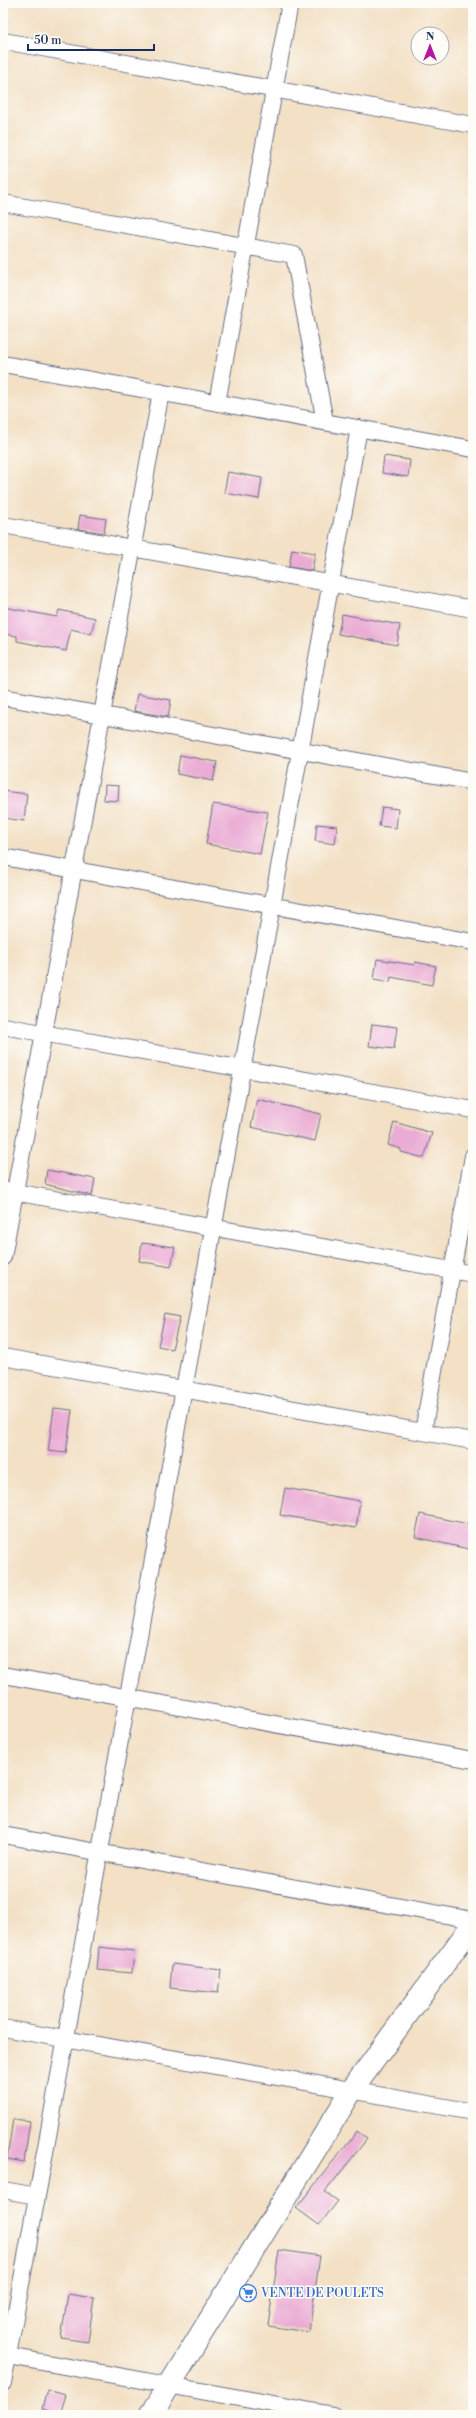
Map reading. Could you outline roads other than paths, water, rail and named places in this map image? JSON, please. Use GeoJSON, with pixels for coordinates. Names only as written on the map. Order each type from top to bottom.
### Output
{"type":"FeatureCollection","features":[{"type":"Feature","properties":{"kind":"street"},"geometry":{"type":"LineString","coordinates":[[217,403],[290,3]]}},
{"type":"Feature","properties":{"kind":"street"},"geometry":{"type":"LineString","coordinates":[[3,41],[473,125]]}},
{"type":"Feature","properties":{"kind":"street"},"geometry":{"type":"LineString","coordinates":[[3,203],[294,255],[325,422]]}},
{"type":"Feature","properties":{"kind":"street"},"geometry":{"type":"LineString","coordinates":[[3,364],[473,449]]}},
{"type":"Feature","properties":{"kind":"street"},"geometry":{"type":"LineString","coordinates":[[3,1257],[9,1191],[44,1033],[160,392]]}},
{"type":"Feature","properties":{"kind":"street"},"geometry":{"type":"LineString","coordinates":[[3,2383],[5,2356],[66,2040],[359,428]]}},
{"type":"Feature","properties":{"kind":"street"},"geometry":{"type":"LineString","coordinates":[[3,525],[473,609]]}},
{"type":"Feature","properties":{"kind":"street"},"geometry":{"type":"LineString","coordinates":[[3,697],[473,782]]}},
{"type":"Feature","properties":{"kind":"street"},"geometry":{"type":"LineString","coordinates":[[3,857],[473,942]]}},
{"type":"Feature","properties":{"kind":"street"},"geometry":{"type":"LineString","coordinates":[[3,1026],[473,1110]]}},
{"type":"Feature","properties":{"kind":"street"},"geometry":{"type":"LineString","coordinates":[[423,1432],[473,1156]]}},
{"type":"Feature","properties":{"kind":"street"},"geometry":{"type":"LineString","coordinates":[[9,1191],[473,1274]]}},
{"type":"Feature","properties":{"kind":"street"},"geometry":{"type":"LineString","coordinates":[[3,1357],[473,1441]]}},
{"type":"Feature","properties":{"kind":"street"},"geometry":{"type":"LineString","coordinates":[[3,1675],[473,1760]]}},
{"type":"Feature","properties":{"kind":"street"},"geometry":{"type":"LineString","coordinates":[[3,1835],[473,1920]]}},
{"type":"Feature","properties":{"kind":"street"},"geometry":{"type":"LineString","coordinates":[[151,2415],[352,2090],[473,1924]]}},
{"type":"Feature","properties":{"kind":"street"},"geometry":{"type":"LineString","coordinates":[[3,2028],[473,2112]]}},
{"type":"Feature","properties":{"kind":"street"},"geometry":{"type":"LineString","coordinates":[[3,2190],[37,2196]]}},
{"type":"Feature","properties":{"kind":"street"},"geometry":{"type":"LineString","coordinates":[[5,2356],[333,2415]]}},
{"type":"Feature","properties":{"kind":"place","name":"VENTE DE POULETS"},"geometry":{"type":"Point","coordinates":[248,2293]}}]}
